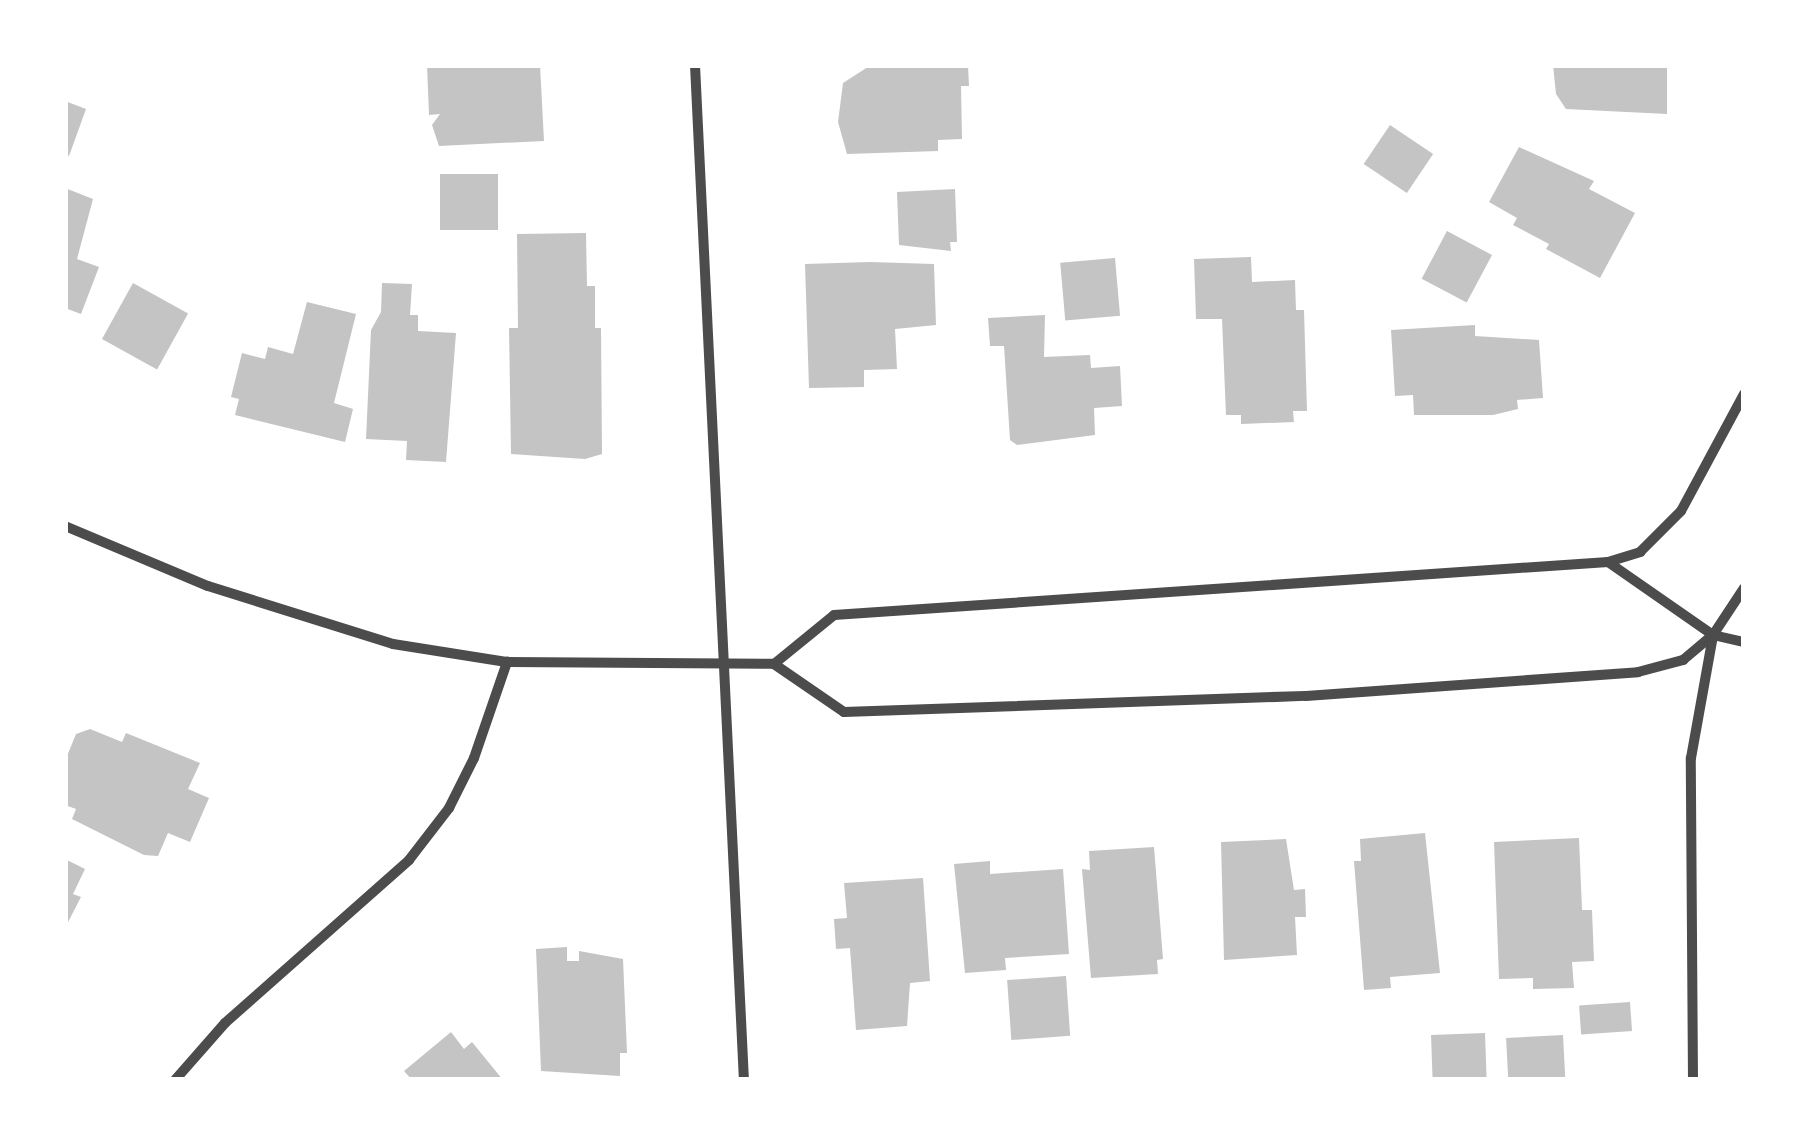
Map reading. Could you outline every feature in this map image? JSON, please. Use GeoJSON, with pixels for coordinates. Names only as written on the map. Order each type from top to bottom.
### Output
{"type":"FeatureCollection","features":[{"type":"Feature","properties":{"kind":"street"},"geometry":{"type":"LineString","coordinates":[[695,65],[720,664],[744,1080]]}},
{"type":"Feature","properties":{"kind":"street"},"geometry":{"type":"LineString","coordinates":[[774,664],[834,615],[1608,562],[1640,552],[1680,511],[1744,394]]}},
{"type":"Feature","properties":{"kind":"street"},"geometry":{"type":"LineString","coordinates":[[65,526],[208,586],[393,644],[508,662],[774,664],[844,712],[1306,696],[1638,672],[1682,660],[1713,636],[1744,588]]}},
{"type":"Feature","properties":{"kind":"street"},"geometry":{"type":"LineString","coordinates":[[1608,562],[1713,636],[1744,642]]}},
{"type":"Feature","properties":{"kind":"street"},"geometry":{"type":"LineString","coordinates":[[1693,1080],[1690,758],[1713,636]]}},
{"type":"Feature","properties":{"kind":"street"},"geometry":{"type":"LineString","coordinates":[[175,1080],[226,1022],[409,860],[449,808],[474,758],[508,662]]}},
{"type":"Feature","properties":{"kind":"building"},"geometry":{"type":"Polygon","coordinates":[[[427,65],[540,65],[544,141],[439,146],[432,125],[440,114],[429,115],[427,65]]]}},
{"type":"Feature","properties":{"kind":"building"},"geometry":{"type":"Polygon","coordinates":[[[871,65],[968,65],[969,86],[961,86],[962,139],[938,140],[938,151],[847,154],[838,122],[843,83],[871,65]]]}},
{"type":"Feature","properties":{"kind":"building"},"geometry":{"type":"Polygon","coordinates":[[[1553,65],[1667,65],[1667,114],[1566,109],[1556,94],[1553,65]]]}},
{"type":"Feature","properties":{"kind":"building"},"geometry":{"type":"Polygon","coordinates":[[[65,101],[86,109],[69,156],[65,154],[65,101]]]}},
{"type":"Feature","properties":{"kind":"building"},"geometry":{"type":"Polygon","coordinates":[[[1390,125],[1433,154],[1407,193],[1364,164],[1390,125]]]}},
{"type":"Feature","properties":{"kind":"building"},"geometry":{"type":"Polygon","coordinates":[[[1519,147],[1594,181],[1589,189],[1635,213],[1600,278],[1546,249],[1549,244],[1513,225],[1517,218],[1489,202],[1519,147]]]}},
{"type":"Feature","properties":{"kind":"building"},"geometry":{"type":"Polygon","coordinates":[[[440,174],[498,174],[498,230],[440,230],[440,174]]]}},
{"type":"Feature","properties":{"kind":"building"},"geometry":{"type":"Polygon","coordinates":[[[65,188],[93,199],[77,259],[99,267],[81,314],[65,308],[65,188]]]}},
{"type":"Feature","properties":{"kind":"building"},"geometry":{"type":"Polygon","coordinates":[[[955,189],[957,242],[950,242],[951,251],[899,245],[897,192],[955,189]]]}},
{"type":"Feature","properties":{"kind":"building"},"geometry":{"type":"Polygon","coordinates":[[[1447,231],[1492,255],[1467,303],[1422,279],[1447,231]]]}},
{"type":"Feature","properties":{"kind":"building"},"geometry":{"type":"Polygon","coordinates":[[[586,233],[587,286],[595,286],[595,328],[601,328],[602,454],[585,459],[511,454],[509,328],[518,328],[517,234],[586,233]]]}},
{"type":"Feature","properties":{"kind":"building"},"geometry":{"type":"Polygon","coordinates":[[[1251,257],[1252,282],[1295,280],[1296,310],[1304,310],[1307,411],[1293,411],[1294,422],[1241,424],[1241,415],[1226,415],[1222,319],[1196,319],[1194,259],[1251,257]]]}},
{"type":"Feature","properties":{"kind":"building"},"geometry":{"type":"Polygon","coordinates":[[[1115,258],[1120,316],[1065,321],[1060,263],[1115,258]]]}},
{"type":"Feature","properties":{"kind":"building"},"geometry":{"type":"Polygon","coordinates":[[[805,264],[934,264],[936,325],[895,329],[897,369],[864,370],[864,387],[809,388],[805,264]]]}},
{"type":"Feature","properties":{"kind":"building"},"geometry":{"type":"Polygon","coordinates":[[[133,283],[188,314],[157,370],[102,339],[133,283]]]}},
{"type":"Feature","properties":{"kind":"building"},"geometry":{"type":"Polygon","coordinates":[[[382,283],[412,284],[410,315],[418,315],[418,331],[456,333],[446,462],[406,460],[407,441],[366,439],[371,330],[381,312],[382,283]]]}},
{"type":"Feature","properties":{"kind":"building"},"geometry":{"type":"Polygon","coordinates":[[[307,302],[356,314],[334,403],[353,409],[345,442],[235,415],[239,399],[231,397],[242,353],[265,359],[268,347],[293,354],[307,302]]]}},
{"type":"Feature","properties":{"kind":"building"},"geometry":{"type":"Polygon","coordinates":[[[1045,315],[1044,357],[1090,355],[1091,368],[1120,366],[1122,406],[1094,408],[1095,435],[1017,445],[1010,440],[1004,346],[990,346],[988,318],[1045,315]]]}},
{"type":"Feature","properties":{"kind":"building"},"geometry":{"type":"Polygon","coordinates":[[[1475,325],[1475,336],[1539,340],[1543,398],[1517,400],[1518,409],[1493,415],[1414,415],[1413,395],[1395,396],[1391,330],[1475,325]]]}},
{"type":"Feature","properties":{"kind":"building"},"geometry":{"type":"Polygon","coordinates":[[[90,729],[122,742],[126,733],[200,763],[188,789],[209,798],[190,842],[168,833],[158,856],[144,855],[72,819],[76,809],[65,805],[65,761],[76,734],[90,729]]]}},
{"type":"Feature","properties":{"kind":"building"},"geometry":{"type":"Polygon","coordinates":[[[1425,833],[1440,973],[1390,977],[1391,988],[1364,990],[1354,861],[1361,861],[1360,839],[1425,833]]]}},
{"type":"Feature","properties":{"kind":"building"},"geometry":{"type":"Polygon","coordinates":[[[1579,838],[1582,910],[1592,910],[1594,961],[1572,962],[1574,988],[1533,989],[1533,978],[1499,979],[1494,842],[1579,838]]]}},
{"type":"Feature","properties":{"kind":"building"},"geometry":{"type":"Polygon","coordinates":[[[1286,839],[1294,890],[1305,889],[1306,917],[1295,917],[1297,955],[1224,960],[1221,842],[1286,839]]]}},
{"type":"Feature","properties":{"kind":"building"},"geometry":{"type":"Polygon","coordinates":[[[1154,847],[1163,959],[1157,960],[1158,974],[1091,978],[1082,869],[1090,870],[1089,851],[1154,847]]]}},
{"type":"Feature","properties":{"kind":"building"},"geometry":{"type":"Polygon","coordinates":[[[65,859],[85,869],[73,894],[81,897],[65,928],[65,859]]]}},
{"type":"Feature","properties":{"kind":"building"},"geometry":{"type":"Polygon","coordinates":[[[990,861],[990,874],[1063,869],[1069,954],[1005,958],[1006,970],[965,973],[954,864],[990,861]]]}},
{"type":"Feature","properties":{"kind":"building"},"geometry":{"type":"Polygon","coordinates":[[[923,878],[930,981],[910,983],[907,1026],[856,1030],[850,948],[836,949],[834,919],[847,918],[844,883],[923,878]]]}},
{"type":"Feature","properties":{"kind":"building"},"geometry":{"type":"Polygon","coordinates":[[[567,947],[567,961],[579,961],[579,951],[623,959],[627,1053],[620,1053],[620,1076],[541,1071],[536,949],[567,947]]]}},
{"type":"Feature","properties":{"kind":"building"},"geometry":{"type":"Polygon","coordinates":[[[1066,976],[1070,1036],[1011,1040],[1007,980],[1066,976]]]}},
{"type":"Feature","properties":{"kind":"building"},"geometry":{"type":"Polygon","coordinates":[[[1630,1002],[1632,1031],[1581,1034],[1579,1006],[1630,1002]]]}},
{"type":"Feature","properties":{"kind":"building"},"geometry":{"type":"Polygon","coordinates":[[[451,1032],[464,1049],[472,1042],[503,1080],[412,1080],[404,1071],[451,1032]]]}},
{"type":"Feature","properties":{"kind":"building"},"geometry":{"type":"Polygon","coordinates":[[[1485,1033],[1487,1080],[1433,1080],[1431,1035],[1485,1033]]]}},
{"type":"Feature","properties":{"kind":"building"},"geometry":{"type":"Polygon","coordinates":[[[1563,1035],[1565,1080],[1508,1080],[1506,1038],[1563,1035]]]}}]}
